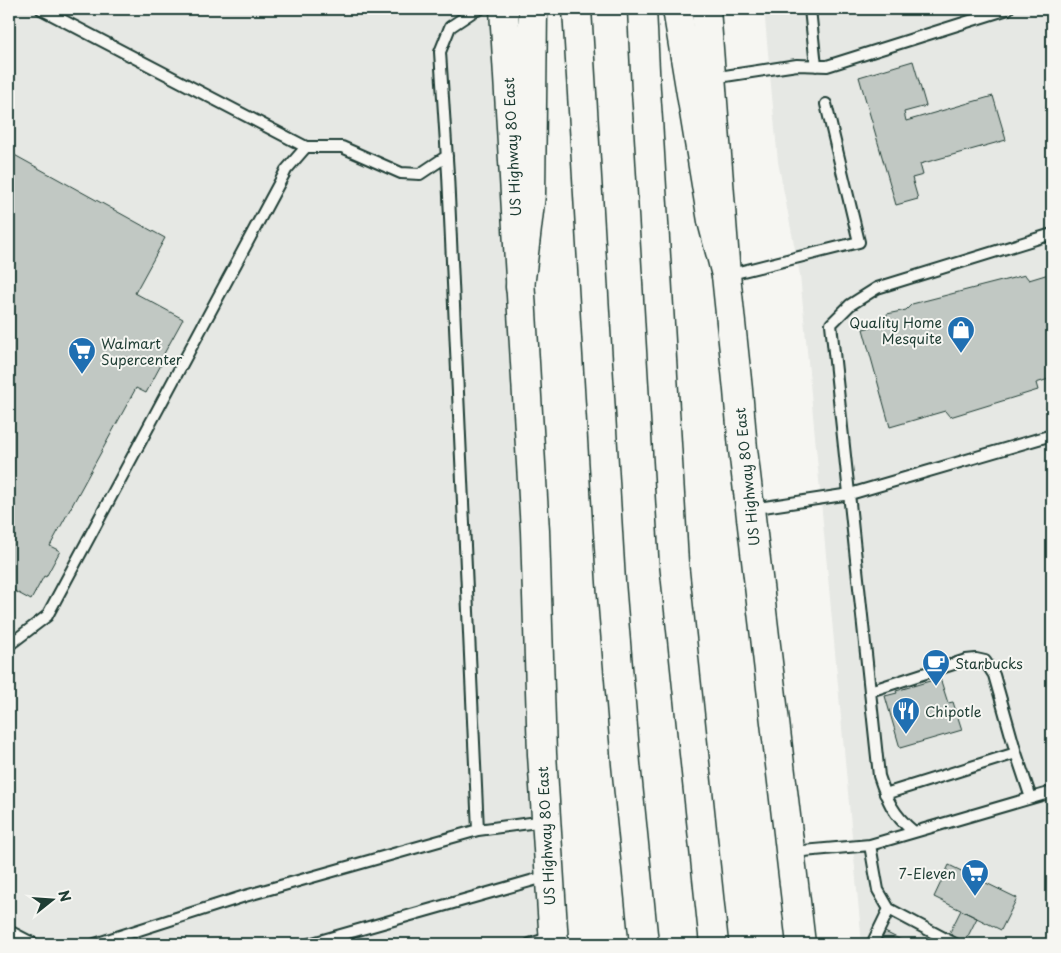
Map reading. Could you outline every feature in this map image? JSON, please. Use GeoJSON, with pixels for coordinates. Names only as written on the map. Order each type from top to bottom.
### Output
{"type":"FeatureCollection","features":[{"type":"Feature","properties":{"kind":"main road","name":"US Highway 80 East"},"geometry":{"type":"LineString","coordinates":[[504,9],[535,532],[542,754],[549,875],[546,942]]}},
{"type":"Feature","properties":{"kind":"main road"},"geometry":{"type":"LineString","coordinates":[[520,287],[531,194],[533,9]]}},
{"type":"Feature","properties":{"kind":"main road"},"geometry":{"type":"LineString","coordinates":[[577,9],[613,600],[628,784],[644,944]]}},
{"type":"Feature","properties":{"kind":"main road"},"geometry":{"type":"LineString","coordinates":[[642,9],[674,563],[714,944]]}},
{"type":"Feature","properties":{"kind":"main road"},"geometry":{"type":"LineString","coordinates":[[677,9],[712,221],[726,275]]}},
{"type":"Feature","properties":{"kind":"main road","name":"US Highway 80 East"},"geometry":{"type":"LineString","coordinates":[[706,9],[726,275],[743,448],[802,944]]}},
{"type":"Feature","properties":{"kind":"lane"},"geometry":{"type":"LineString","coordinates":[[41,9],[306,147],[342,147],[400,172],[420,174],[446,156]]}},
{"type":"Feature","properties":{"kind":"lane"},"geometry":{"type":"LineString","coordinates":[[478,830],[440,52],[450,26],[480,9]]}},
{"type":"Feature","properties":{"kind":"lane"},"geometry":{"type":"LineString","coordinates":[[810,9],[816,66]]}},
{"type":"Feature","properties":{"kind":"lane"},"geometry":{"type":"LineString","coordinates":[[712,78],[798,66],[827,66],[1008,9]]}},
{"type":"Feature","properties":{"kind":"lane"},"geometry":{"type":"LineString","coordinates":[[726,275],[859,242],[826,104]]}},
{"type":"Feature","properties":{"kind":"lane"},"geometry":{"type":"LineString","coordinates":[[9,645],[47,616],[286,170],[306,147]]}},
{"type":"Feature","properties":{"kind":"lane"},"geometry":{"type":"LineString","coordinates":[[914,832],[902,822],[887,801],[879,776],[831,324],[850,304],[877,288],[1052,234]]}},
{"type":"Feature","properties":{"kind":"lane"},"geometry":{"type":"LineString","coordinates":[[750,509],[850,494],[1052,435]]}},
{"type":"Feature","properties":{"kind":"lane"},"geometry":{"type":"LineString","coordinates":[[870,691],[966,660],[976,659],[985,661],[994,675],[1031,798]]}},
{"type":"Feature","properties":{"kind":"lane"},"geometry":{"type":"LineString","coordinates":[[885,794],[1016,753]]}},
{"type":"Feature","properties":{"kind":"lane"},"geometry":{"type":"LineString","coordinates":[[791,852],[870,844],[1052,792]]}},
{"type":"Feature","properties":{"kind":"lane"},"geometry":{"type":"LineString","coordinates":[[94,944],[245,896],[478,830],[545,821]]}},
{"type":"Feature","properties":{"kind":"lane"},"geometry":{"type":"LineString","coordinates":[[870,844],[878,890],[889,909],[955,944]]}},
{"type":"Feature","properties":{"kind":"lane"},"geometry":{"type":"LineString","coordinates":[[309,944],[549,875]]}},
{"type":"Feature","properties":{"kind":"lane"},"geometry":{"type":"LineString","coordinates":[[872,944],[889,909]]}},
{"type":"Feature","properties":{"kind":"lane"},"geometry":{"type":"LineString","coordinates":[[9,931],[21,941],[34,944]]}},
{"type":"Feature","properties":{"kind":"shaded area"},"geometry":{"type":"Polygon","coordinates":[[[9,9],[491,9],[533,754],[548,944],[9,944],[9,9]]]}},
{"type":"Feature","properties":{"kind":"shaded area"},"geometry":{"type":"Polygon","coordinates":[[[764,9],[1052,9],[1052,944],[862,944],[800,275],[778,162],[764,9]]]}},
{"type":"Feature","properties":{"kind":"building"},"geometry":{"type":"Polygon","coordinates":[[[913,61],[926,106],[904,112],[906,121],[993,96],[1006,140],[920,164],[923,175],[912,178],[918,199],[896,205],[859,77],[913,61]]]}},
{"type":"Feature","properties":{"kind":"building","name":"Walmart Supercenter"},"geometry":{"type":"Polygon","coordinates":[[[9,152],[165,238],[135,293],[183,319],[160,361],[162,363],[146,393],[136,388],[50,546],[60,551],[31,600],[9,588],[9,152]]]}},
{"type":"Feature","properties":{"kind":"building","name":"Quality Home Mesquite"},"geometry":{"type":"Polygon","coordinates":[[[1052,273],[1052,378],[1036,383],[1038,390],[950,417],[945,411],[890,427],[863,329],[879,325],[887,314],[906,310],[912,304],[1025,275],[1029,280],[1052,273]]]}},
{"type":"Feature","properties":{"kind":"building"},"geometry":{"type":"Polygon","coordinates":[[[940,678],[948,703],[953,702],[962,730],[900,748],[885,696],[940,678]]]}},
{"type":"Feature","properties":{"kind":"building","name":"7-Eleven"},"geometry":{"type":"Polygon","coordinates":[[[949,865],[1017,898],[1001,930],[934,897],[949,865]]]}},
{"type":"Feature","properties":{"kind":"building","name":"7-Eleven"},"geometry":{"type":"Polygon","coordinates":[[[961,910],[977,918],[964,944],[944,944],[961,910]]]}},
{"type":"Feature","properties":{"kind":"building"},"geometry":{"type":"Polygon","coordinates":[[[885,932],[909,944],[879,944],[885,932]]]}},
{"type":"Feature","properties":{"kind":"place","name":"Quality Home Mesquite"},"geometry":{"type":"Point","coordinates":[961,354]}},
{"type":"Feature","properties":{"kind":"place","name":"Walmart Supercenter"},"geometry":{"type":"Point","coordinates":[82,375]}},
{"type":"Feature","properties":{"kind":"place","name":"Starbucks"},"geometry":{"type":"Point","coordinates":[936,687]}},
{"type":"Feature","properties":{"kind":"place","name":"Chipotle"},"geometry":{"type":"Point","coordinates":[906,735]}},
{"type":"Feature","properties":{"kind":"place","name":"7-Eleven"},"geometry":{"type":"Point","coordinates":[975,897]}}]}
